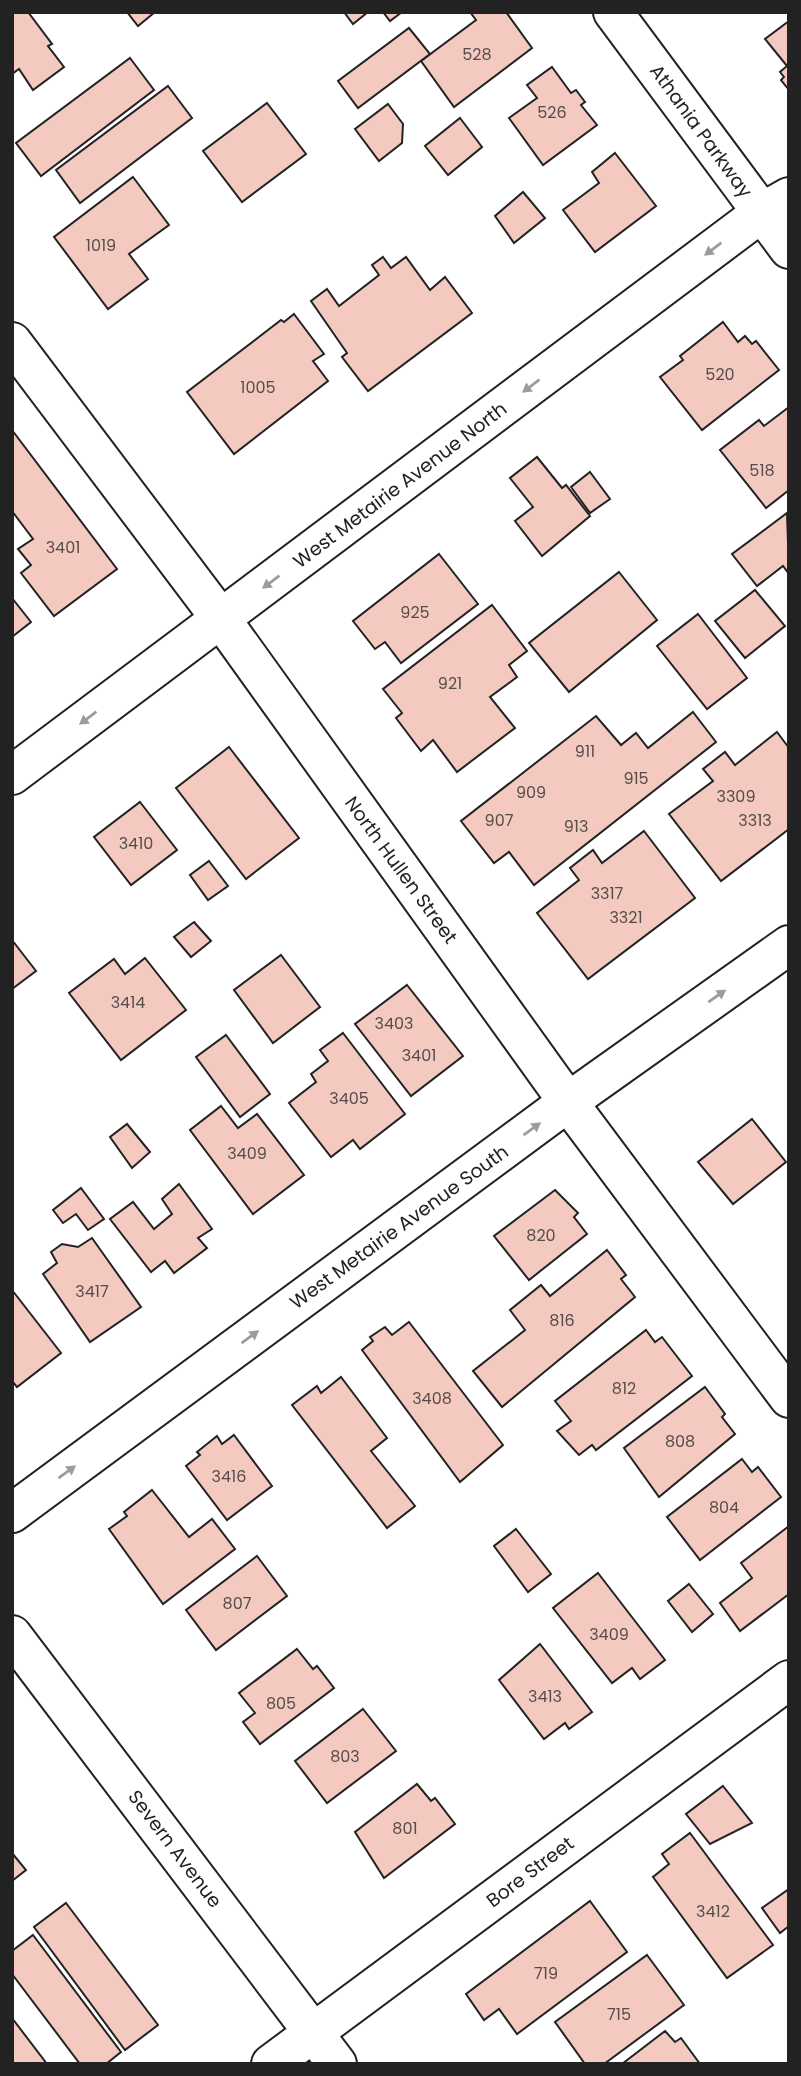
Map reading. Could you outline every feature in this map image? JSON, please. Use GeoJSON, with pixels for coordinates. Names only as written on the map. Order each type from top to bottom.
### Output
{"type":"FeatureCollection","features":[{"type":"Feature","properties":{"kind":"street","name":"Athania Parkway"},"geometry":{"type":"LineString","coordinates":[[613,12],[775,205],[789,249]]}},
{"type":"Feature","properties":{"kind":"street","name":"West Metairie Avenue North"},"geometry":{"type":"LineString","coordinates":[[12,775],[775,205]]}},
{"type":"Feature","properties":{"kind":"street","name":"North Hullen Street"},"geometry":{"type":"LineString","coordinates":[[12,342],[221,619],[568,1102],[789,1398]]}},
{"type":"Feature","properties":{"kind":"street","name":"West Metairie Avenue South"},"geometry":{"type":"LineString","coordinates":[[12,1513],[568,1102],[789,945]]}},
{"type":"Feature","properties":{"kind":"street","name":"Severn Avenue"},"geometry":{"type":"LineString","coordinates":[[12,1634],[337,2064]]}},
{"type":"Feature","properties":{"kind":"street","name":"Bore Street"},"geometry":{"type":"LineString","coordinates":[[271,2064],[789,1680]]}},
{"type":"Feature","properties":{"kind":"building"},"geometry":{"type":"Polygon","coordinates":[[[12,12],[28,12],[52,44],[48,46],[64,67],[33,90],[19,69],[12,74],[12,12]]]}},
{"type":"Feature","properties":{"kind":"building"},"geometry":{"type":"Polygon","coordinates":[[[127,12],[155,12],[138,26],[127,12]]]}},
{"type":"Feature","properties":{"kind":"building"},"geometry":{"type":"Polygon","coordinates":[[[344,12],[368,12],[353,24],[344,12]]]}},
{"type":"Feature","properties":{"kind":"building"},"geometry":{"type":"Polygon","coordinates":[[[383,12],[402,12],[390,21],[383,12]]]}},
{"type":"Feature","properties":{"kind":"building"},"geometry":{"type":"Polygon","coordinates":[[[470,12],[506,12],[532,48],[454,107],[421,61],[476,20],[470,12]]]}},
{"type":"Feature","properties":{"kind":"building"},"geometry":{"type":"Polygon","coordinates":[[[789,21],[789,90],[781,80],[784,77],[780,72],[787,66],[765,39],[789,21]]]}},
{"type":"Feature","properties":{"kind":"building"},"geometry":{"type":"Polygon","coordinates":[[[409,28],[430,54],[358,108],[338,81],[409,28]]]}},
{"type":"Feature","properties":{"kind":"building"},"geometry":{"type":"Polygon","coordinates":[[[130,58],[154,90],[41,176],[16,143],[130,58]]]}},
{"type":"Feature","properties":{"kind":"building"},"geometry":{"type":"Polygon","coordinates":[[[552,67],[571,93],[576,90],[585,102],[581,105],[597,125],[543,165],[509,118],[537,98],[527,85],[552,67]]]}},
{"type":"Feature","properties":{"kind":"building"},"geometry":{"type":"Polygon","coordinates":[[[168,86],[192,118],[80,203],[56,170],[168,86]]]}},
{"type":"Feature","properties":{"kind":"building"},"geometry":{"type":"Polygon","coordinates":[[[267,103],[306,154],[242,202],[203,151],[267,103]]]}},
{"type":"Feature","properties":{"kind":"building"},"geometry":{"type":"Polygon","coordinates":[[[388,104],[403,124],[402,143],[379,161],[355,129],[388,104]]]}},
{"type":"Feature","properties":{"kind":"building"},"geometry":{"type":"Polygon","coordinates":[[[460,118],[482,147],[448,175],[425,146],[460,118]]]}},
{"type":"Feature","properties":{"kind":"building"},"geometry":{"type":"Polygon","coordinates":[[[615,153],[656,206],[595,252],[563,210],[599,183],[592,172],[615,153]]]}},
{"type":"Feature","properties":{"kind":"building"},"geometry":{"type":"Polygon","coordinates":[[[133,177],[169,225],[129,254],[148,279],[108,309],[54,237],[133,177]]]}},
{"type":"Feature","properties":{"kind":"building"},"geometry":{"type":"Polygon","coordinates":[[[523,192],[545,218],[514,243],[495,216],[523,192]]]}},
{"type":"Feature","properties":{"kind":"building"},"geometry":{"type":"Polygon","coordinates":[[[383,257],[391,268],[406,257],[430,290],[445,277],[472,313],[368,391],[342,357],[347,353],[311,301],[327,289],[339,306],[379,275],[372,265],[383,257]]]}},
{"type":"Feature","properties":{"kind":"building"},"geometry":{"type":"Polygon","coordinates":[[[294,314],[324,354],[313,361],[328,381],[234,454],[187,392],[281,320],[284,322],[294,314]]]}},
{"type":"Feature","properties":{"kind":"building"},"geometry":{"type":"Polygon","coordinates":[[[723,322],[738,342],[745,336],[752,344],[756,341],[779,370],[702,430],[660,377],[683,360],[680,356],[723,322]]]}},
{"type":"Feature","properties":{"kind":"building"},"geometry":{"type":"Polygon","coordinates":[[[789,407],[789,490],[766,508],[720,450],[759,420],[764,426],[789,407]]]}},
{"type":"Feature","properties":{"kind":"building"},"geometry":{"type":"Polygon","coordinates":[[[12,430],[117,569],[54,616],[21,573],[31,565],[18,549],[33,539],[12,511],[12,430]]]}},
{"type":"Feature","properties":{"kind":"building"},"geometry":{"type":"Polygon","coordinates":[[[537,457],[562,488],[566,485],[590,516],[542,556],[515,521],[533,507],[510,478],[537,457]]]}},
{"type":"Feature","properties":{"kind":"building"},"geometry":{"type":"Polygon","coordinates":[[[590,472],[610,499],[590,513],[571,487],[590,472]]]}},
{"type":"Feature","properties":{"kind":"building"},"geometry":{"type":"Polygon","coordinates":[[[787,513],[789,574],[783,566],[757,586],[732,554],[787,513]]]}},
{"type":"Feature","properties":{"kind":"building"},"geometry":{"type":"Polygon","coordinates":[[[439,554],[478,604],[401,663],[385,642],[375,649],[353,621],[439,554]]]}},
{"type":"Feature","properties":{"kind":"building"},"geometry":{"type":"Polygon","coordinates":[[[619,572],[657,620],[569,692],[529,643],[619,572]]]}},
{"type":"Feature","properties":{"kind":"building"},"geometry":{"type":"Polygon","coordinates":[[[755,590],[785,626],[745,658],[715,621],[755,590]]]}},
{"type":"Feature","properties":{"kind":"building"},"geometry":{"type":"Polygon","coordinates":[[[12,598],[31,622],[12,637],[12,598]]]}},
{"type":"Feature","properties":{"kind":"building"},"geometry":{"type":"Polygon","coordinates":[[[492,605],[527,651],[509,665],[517,677],[490,697],[515,728],[457,772],[433,740],[421,751],[396,718],[402,713],[383,689],[492,605]]]}},
{"type":"Feature","properties":{"kind":"building"},"geometry":{"type":"Polygon","coordinates":[[[698,614],[747,678],[707,709],[657,646],[698,614]]]}},
{"type":"Feature","properties":{"kind":"building"},"geometry":{"type":"Polygon","coordinates":[[[693,712],[716,742],[534,885],[509,852],[494,863],[461,821],[596,716],[621,745],[636,733],[648,748],[693,712]]]}},
{"type":"Feature","properties":{"kind":"building"},"geometry":{"type":"Polygon","coordinates":[[[777,732],[789,748],[789,829],[721,881],[669,814],[713,781],[703,769],[725,752],[735,765],[777,732]]]}},
{"type":"Feature","properties":{"kind":"building"},"geometry":{"type":"Polygon","coordinates":[[[229,747],[299,838],[246,879],[176,788],[229,747]]]}},
{"type":"Feature","properties":{"kind":"building"},"geometry":{"type":"Polygon","coordinates":[[[140,802],[177,850],[131,885],[94,837],[140,802]]]}},
{"type":"Feature","properties":{"kind":"building"},"geometry":{"type":"Polygon","coordinates":[[[644,831],[695,898],[588,979],[537,913],[579,880],[570,868],[593,850],[602,863],[644,831]]]}},
{"type":"Feature","properties":{"kind":"building"},"geometry":{"type":"Polygon","coordinates":[[[209,861],[228,886],[208,900],[190,875],[209,861]]]}},
{"type":"Feature","properties":{"kind":"building"},"geometry":{"type":"Polygon","coordinates":[[[194,922],[211,941],[191,957],[174,937],[194,922]]]}},
{"type":"Feature","properties":{"kind":"building"},"geometry":{"type":"Polygon","coordinates":[[[12,940],[36,971],[12,989],[12,940]]]}},
{"type":"Feature","properties":{"kind":"building"},"geometry":{"type":"Polygon","coordinates":[[[281,955],[320,1007],[273,1043],[234,990],[281,955]]]}},
{"type":"Feature","properties":{"kind":"building"},"geometry":{"type":"Polygon","coordinates":[[[145,958],[186,1010],[121,1060],[69,993],[114,959],[125,974],[145,958]]]}},
{"type":"Feature","properties":{"kind":"building"},"geometry":{"type":"Polygon","coordinates":[[[407,985],[463,1056],[411,1096],[355,1024],[407,985]]]}},
{"type":"Feature","properties":{"kind":"building"},"geometry":{"type":"Polygon","coordinates":[[[343,1033],[405,1114],[360,1149],[353,1140],[331,1157],[289,1103],[316,1082],[311,1074],[328,1061],[320,1050],[343,1033]]]}},
{"type":"Feature","properties":{"kind":"building"},"geometry":{"type":"Polygon","coordinates":[[[226,1035],[270,1094],[240,1117],[196,1057],[226,1035]]]}},
{"type":"Feature","properties":{"kind":"building"},"geometry":{"type":"Polygon","coordinates":[[[221,1106],[238,1128],[257,1114],[304,1175],[253,1214],[190,1130],[221,1106]]]}},
{"type":"Feature","properties":{"kind":"building"},"geometry":{"type":"Polygon","coordinates":[[[752,1119],[786,1162],[733,1204],[698,1162],[752,1119]]]}},
{"type":"Feature","properties":{"kind":"building"},"geometry":{"type":"Polygon","coordinates":[[[127,1124],[150,1152],[132,1168],[110,1137],[127,1124]]]}},
{"type":"Feature","properties":{"kind":"building"},"geometry":{"type":"Polygon","coordinates":[[[179,1184],[212,1229],[198,1238],[207,1248],[174,1273],[165,1261],[151,1272],[110,1219],[133,1202],[154,1229],[172,1214],[162,1199],[179,1184]]]}},
{"type":"Feature","properties":{"kind":"building"},"geometry":{"type":"Polygon","coordinates":[[[81,1188],[104,1219],[88,1230],[76,1214],[63,1223],[53,1210],[81,1188]]]}},
{"type":"Feature","properties":{"kind":"building"},"geometry":{"type":"Polygon","coordinates":[[[555,1190],[578,1213],[574,1217],[587,1234],[529,1280],[494,1236],[555,1190]]]}},
{"type":"Feature","properties":{"kind":"building"},"geometry":{"type":"Polygon","coordinates":[[[92,1238],[141,1307],[90,1342],[43,1274],[57,1263],[51,1252],[62,1244],[78,1247],[92,1238]]]}},
{"type":"Feature","properties":{"kind":"building"},"geometry":{"type":"Polygon","coordinates":[[[607,1250],[626,1275],[621,1279],[635,1297],[502,1407],[473,1371],[525,1330],[510,1310],[541,1285],[550,1296],[607,1250]]]}},
{"type":"Feature","properties":{"kind":"building"},"geometry":{"type":"Polygon","coordinates":[[[12,1290],[61,1353],[17,1387],[12,1381],[12,1290]]]}},
{"type":"Feature","properties":{"kind":"building"},"geometry":{"type":"Polygon","coordinates":[[[409,1322],[503,1445],[460,1482],[362,1350],[373,1341],[370,1337],[385,1327],[392,1335],[409,1322]]]}},
{"type":"Feature","properties":{"kind":"building"},"geometry":{"type":"Polygon","coordinates":[[[646,1330],[655,1342],[662,1337],[692,1376],[596,1450],[592,1445],[579,1455],[557,1431],[571,1421],[555,1401],[646,1330]]]}},
{"type":"Feature","properties":{"kind":"building"},"geometry":{"type":"Polygon","coordinates":[[[341,1377],[387,1438],[371,1451],[415,1506],[387,1528],[292,1405],[317,1386],[321,1393],[341,1377]]]}},
{"type":"Feature","properties":{"kind":"building"},"geometry":{"type":"Polygon","coordinates":[[[705,1387],[725,1414],[722,1417],[735,1434],[659,1497],[624,1448],[705,1387]]]}},
{"type":"Feature","properties":{"kind":"building"},"geometry":{"type":"Polygon","coordinates":[[[234,1435],[272,1486],[227,1520],[186,1466],[200,1455],[197,1452],[217,1436],[222,1444],[234,1435]]]}},
{"type":"Feature","properties":{"kind":"building"},"geometry":{"type":"Polygon","coordinates":[[[742,1459],[752,1472],[758,1467],[781,1497],[700,1560],[667,1517],[742,1459]]]}},
{"type":"Feature","properties":{"kind":"building"},"geometry":{"type":"Polygon","coordinates":[[[152,1490],[189,1537],[212,1519],[235,1549],[163,1604],[109,1529],[127,1516],[124,1512],[152,1490]]]}},
{"type":"Feature","properties":{"kind":"building"},"geometry":{"type":"Polygon","coordinates":[[[789,1526],[789,1594],[740,1631],[720,1603],[752,1578],[741,1563],[789,1526]]]}},
{"type":"Feature","properties":{"kind":"building"},"geometry":{"type":"Polygon","coordinates":[[[516,1529],[551,1574],[528,1592],[494,1546],[516,1529]]]}},
{"type":"Feature","properties":{"kind":"building"},"geometry":{"type":"Polygon","coordinates":[[[257,1556],[287,1596],[216,1650],[186,1610],[257,1556]]]}},
{"type":"Feature","properties":{"kind":"building"},"geometry":{"type":"Polygon","coordinates":[[[598,1573],[665,1660],[640,1679],[632,1668],[612,1683],[553,1608],[598,1573]]]}},
{"type":"Feature","properties":{"kind":"building"},"geometry":{"type":"Polygon","coordinates":[[[689,1584],[713,1614],[692,1632],[668,1601],[689,1584]]]}},
{"type":"Feature","properties":{"kind":"building"},"geometry":{"type":"Polygon","coordinates":[[[540,1644],[592,1712],[569,1729],[565,1723],[544,1739],[499,1680],[540,1644]]]}},
{"type":"Feature","properties":{"kind":"building"},"geometry":{"type":"Polygon","coordinates":[[[297,1649],[313,1669],[317,1666],[334,1688],[260,1744],[243,1722],[255,1713],[239,1693],[297,1649]]]}},
{"type":"Feature","properties":{"kind":"building"},"geometry":{"type":"Polygon","coordinates":[[[363,1709],[396,1751],[327,1803],[295,1761],[363,1709]]]}},
{"type":"Feature","properties":{"kind":"building"},"geometry":{"type":"Polygon","coordinates":[[[417,1784],[431,1801],[435,1798],[455,1824],[384,1878],[355,1832],[417,1784]]]}},
{"type":"Feature","properties":{"kind":"building"},"geometry":{"type":"Polygon","coordinates":[[[723,1786],[752,1823],[710,1844],[686,1814],[723,1786]]]}},
{"type":"Feature","properties":{"kind":"building"},"geometry":{"type":"Polygon","coordinates":[[[690,1833],[773,1945],[727,1978],[653,1877],[669,1864],[662,1854],[690,1833]]]}},
{"type":"Feature","properties":{"kind":"building"},"geometry":{"type":"Polygon","coordinates":[[[12,1853],[26,1870],[12,1881],[12,1853]]]}},
{"type":"Feature","properties":{"kind":"building"},"geometry":{"type":"Polygon","coordinates":[[[789,1889],[789,1926],[780,1933],[762,1908],[789,1889]]]}},
{"type":"Feature","properties":{"kind":"building"},"geometry":{"type":"Polygon","coordinates":[[[590,1901],[627,1952],[517,2034],[499,2009],[484,2020],[466,1994],[590,1901]]]}},
{"type":"Feature","properties":{"kind":"building"},"geometry":{"type":"Polygon","coordinates":[[[66,1903],[158,2025],[125,2050],[34,1927],[66,1903]]]}},
{"type":"Feature","properties":{"kind":"building"},"geometry":{"type":"Polygon","coordinates":[[[33,1935],[121,2052],[106,2064],[80,2064],[12,1974],[12,1951],[33,1935]]]}},
{"type":"Feature","properties":{"kind":"building"},"geometry":{"type":"Polygon","coordinates":[[[647,1955],[684,2005],[604,2064],[585,2064],[555,2022],[647,1955]]]}},
{"type":"Feature","properties":{"kind":"building"},"geometry":{"type":"Polygon","coordinates":[[[12,2018],[47,2064],[12,2064],[12,2018]]]}},
{"type":"Feature","properties":{"kind":"building"},"geometry":{"type":"Polygon","coordinates":[[[665,2031],[675,2042],[681,2038],[700,2064],[622,2064],[665,2031]]]}}]}
